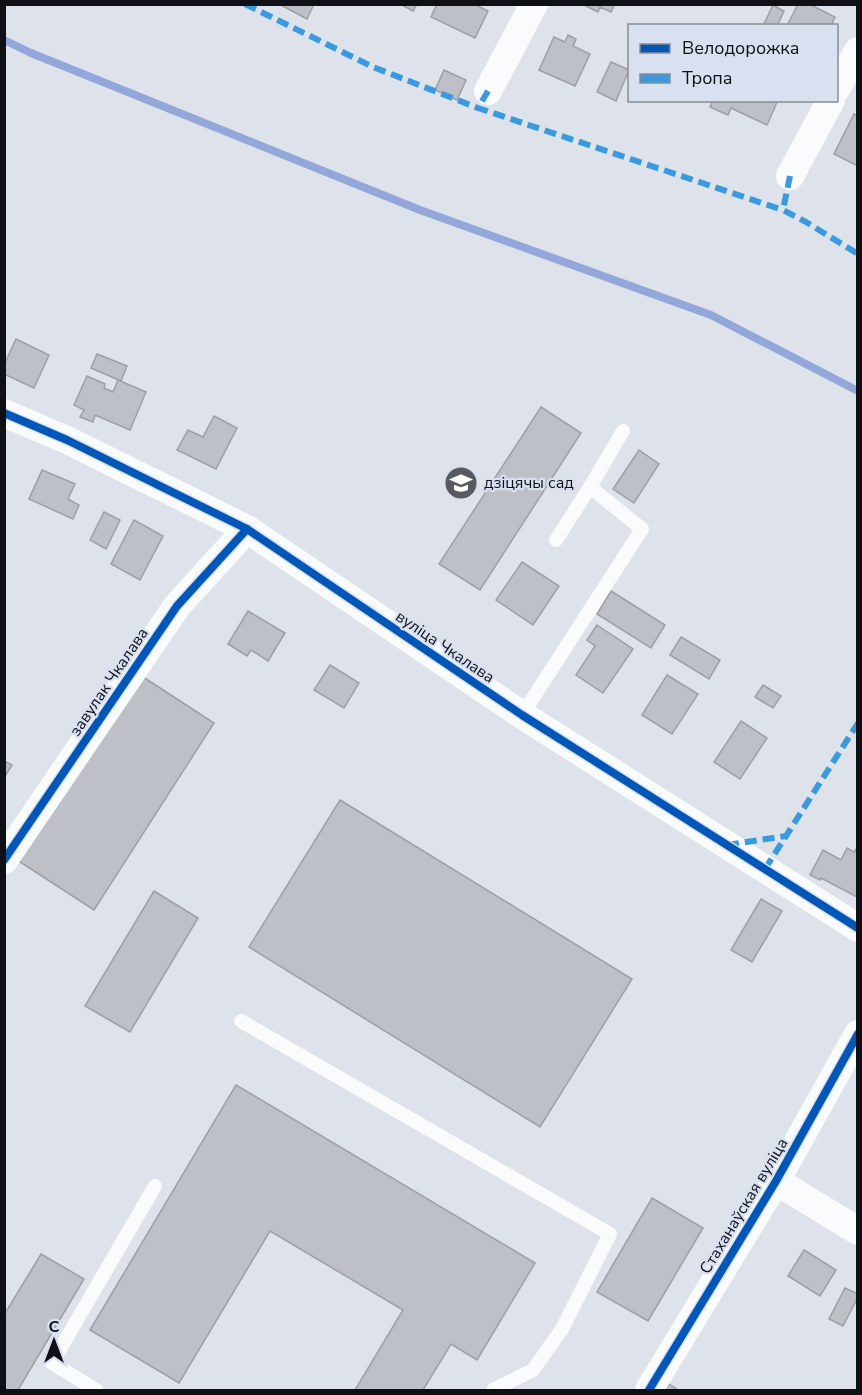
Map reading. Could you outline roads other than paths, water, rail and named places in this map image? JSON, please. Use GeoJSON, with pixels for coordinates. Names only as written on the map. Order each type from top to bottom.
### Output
{"type":"FeatureCollection","features":[{"type":"Feature","properties":{"kind":"street"},"geometry":{"type":"LineString","coordinates":[[488,91],[534,4]]}},
{"type":"Feature","properties":{"kind":"street"},"geometry":{"type":"LineString","coordinates":[[838,88],[858,51]]}},
{"type":"Feature","properties":{"kind":"street"},"geometry":{"type":"LineString","coordinates":[[790,176],[830,102]]}},
{"type":"Feature","properties":{"kind":"street","name":"вуліца Чкалава"},"geometry":{"type":"LineString","coordinates":[[4,413],[77,445],[247,529],[522,715],[858,928]]}},
{"type":"Feature","properties":{"kind":"street","name":"завулак Чкалава"},"geometry":{"type":"LineString","coordinates":[[8,846],[177,606],[247,529]]}},
{"type":"Feature","properties":{"kind":"street","name":"Стаханаўская вуліца"},"geometry":{"type":"LineString","coordinates":[[649,1390],[776,1181],[858,1034]]}},
{"type":"Feature","properties":{"kind":"street"},"geometry":{"type":"LineString","coordinates":[[776,1181],[858,1231]]}},
{"type":"Feature","properties":{"kind":"lane"},"geometry":{"type":"LineString","coordinates":[[556,540],[623,431]]}},
{"type":"Feature","properties":{"kind":"lane"},"geometry":{"type":"LineString","coordinates":[[522,715],[642,529],[590,487]]}},
{"type":"Feature","properties":{"kind":"lane"},"geometry":{"type":"LineString","coordinates":[[241,1021],[610,1234],[562,1329],[533,1370],[493,1390]]}},
{"type":"Feature","properties":{"kind":"lane"},"geometry":{"type":"LineString","coordinates":[[96,1390],[52,1363],[155,1186]]}},
{"type":"Feature","properties":{"kind":"waterway"},"geometry":{"type":"LineString","coordinates":[[4,40],[31,53],[420,210],[711,315],[858,391]]}},
{"type":"Feature","properties":{"kind":"place","name":"дзіцячы сад"},"geometry":{"type":"Point","coordinates":[461,483]}}]}
